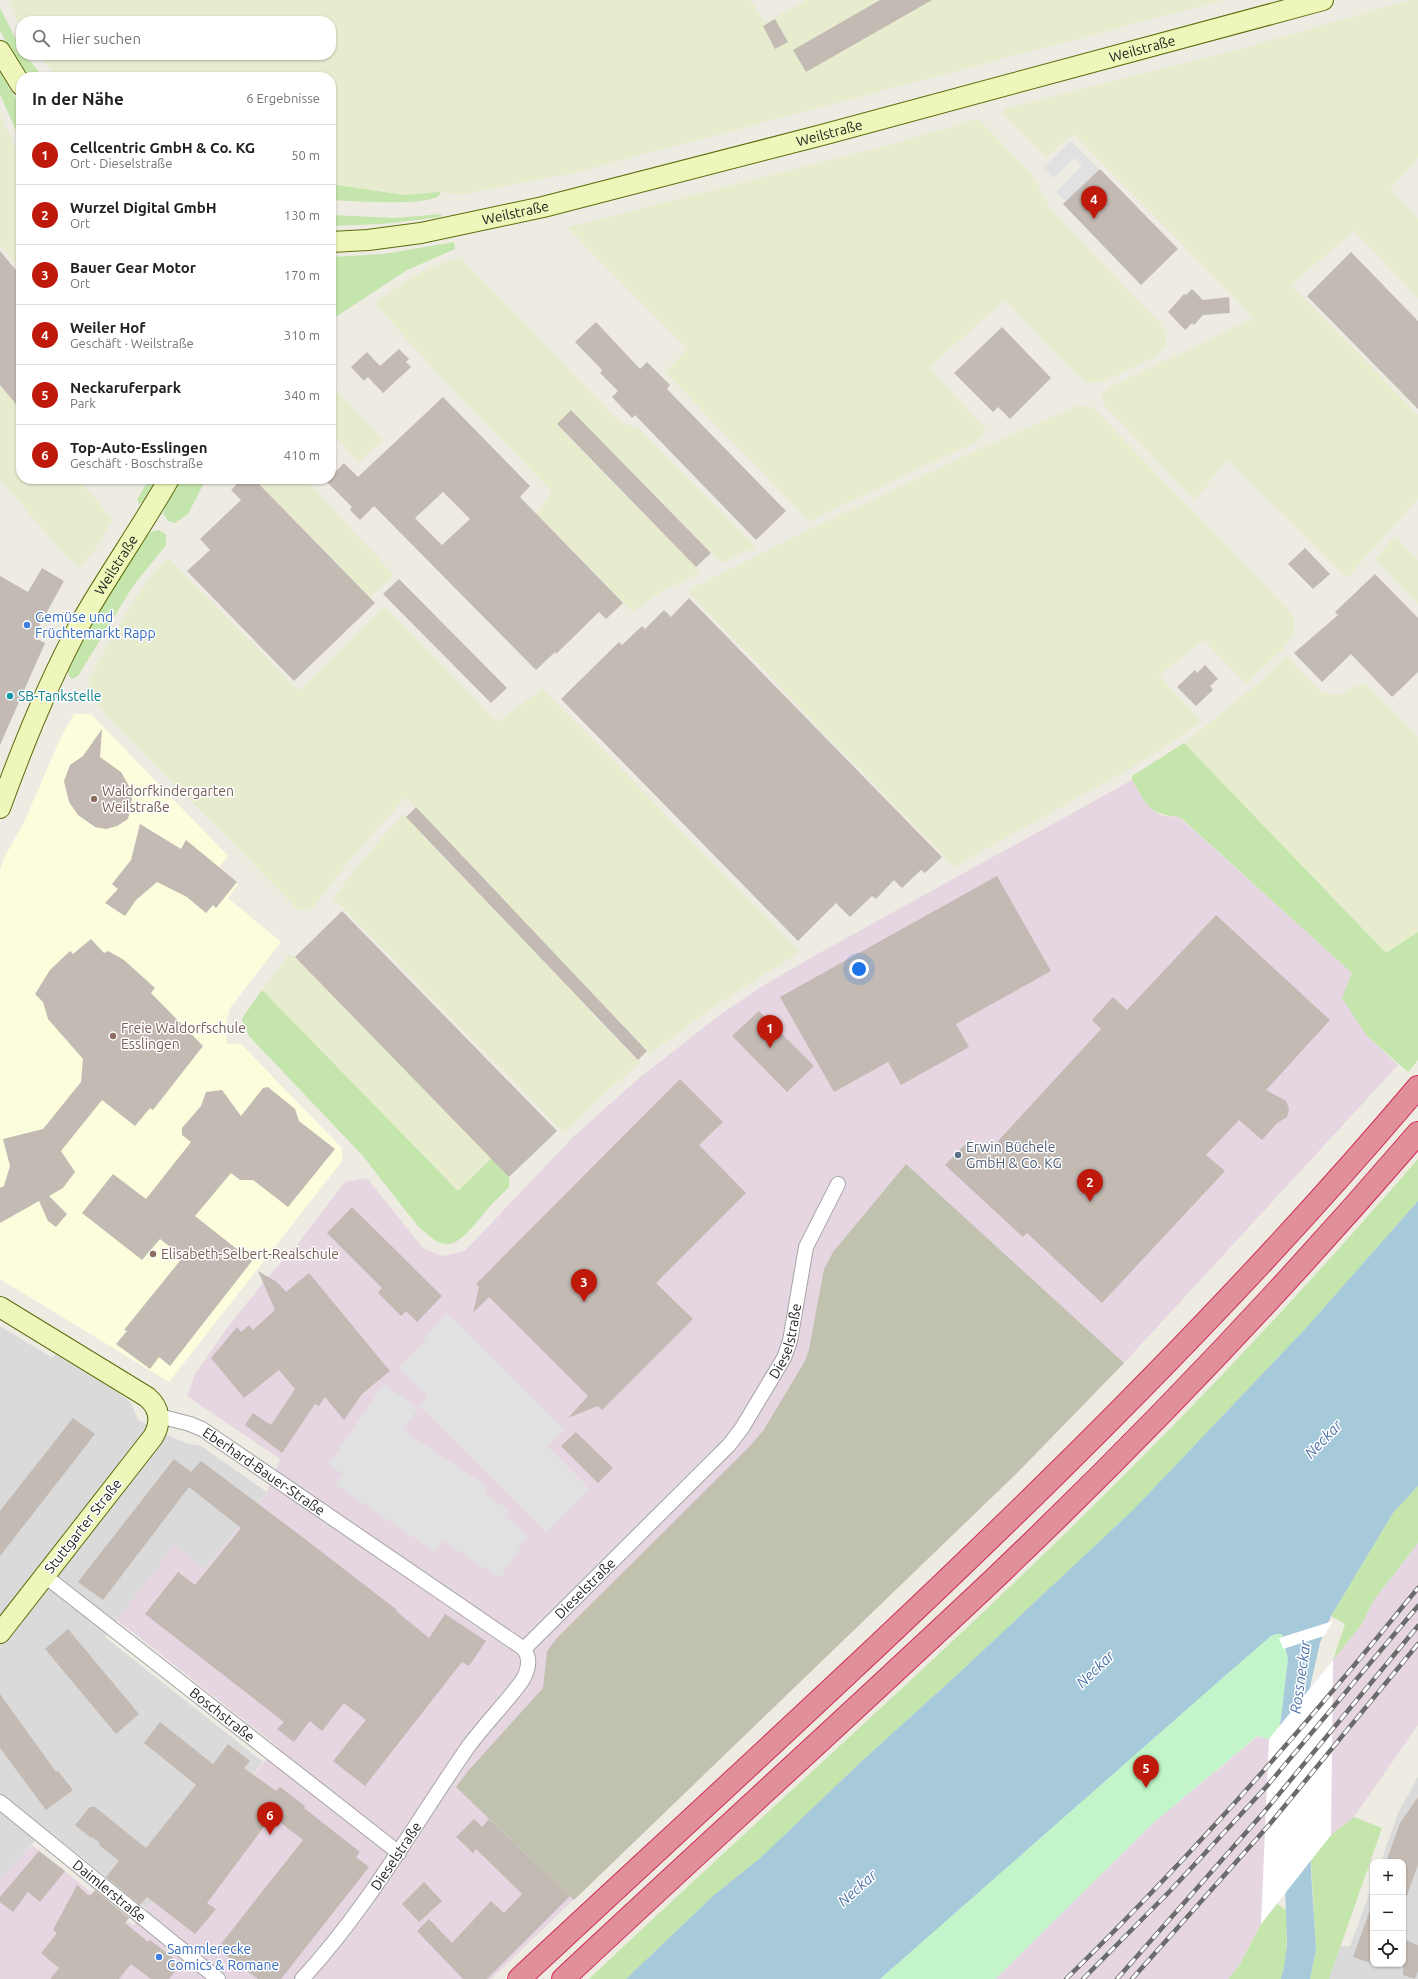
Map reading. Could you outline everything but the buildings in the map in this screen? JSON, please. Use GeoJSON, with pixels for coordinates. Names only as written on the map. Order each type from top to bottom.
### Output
{"type":"FeatureCollection","features":[{"type":"Feature","properties":{"kind":"highway"},"geometry":{"type":"LineString","coordinates":[[519,1979],[1050,1481],[1203,1325],[1335,1183],[1418,1087]]}},
{"type":"Feature","properties":{"kind":"highway"},"geometry":{"type":"LineString","coordinates":[[564,1979],[987,1585],[1073,1501],[1235,1335],[1297,1269],[1418,1133]]}},
{"type":"Feature","properties":{"kind":"main road","name":"Weilstraße"},"geometry":{"type":"LineString","coordinates":[[336,242],[368,240],[421,233],[551,205],[814,137],[1323,0]]}},
{"type":"Feature","properties":{"kind":"main road"},"geometry":{"type":"LineString","coordinates":[[0,51],[16,77]]}},
{"type":"Feature","properties":{"kind":"main road","name":"Weilstraße"},"geometry":{"type":"LineString","coordinates":[[0,808],[33,724],[67,650],[98,593],[166,484]]}},
{"type":"Feature","properties":{"kind":"main road"},"geometry":{"type":"LineString","coordinates":[[0,1307],[147,1397],[155,1405],[159,1416]]}},
{"type":"Feature","properties":{"kind":"main road","name":"Stuttgarter Straße"},"geometry":{"type":"LineString","coordinates":[[0,1633],[153,1436],[158,1426],[159,1416]]}},
{"type":"Feature","properties":{"kind":"street","name":"Dieselstraße"},"geometry":{"type":"LineString","coordinates":[[302,1979],[321,1958],[399,1853],[470,1744],[522,1682],[528,1664],[528,1656],[524,1648],[729,1445],[742,1428],[784,1358],[790,1341],[806,1247],[838,1184]]}},
{"type":"Feature","properties":{"kind":"street","name":"Eberhard-Bauer-Straße"},"geometry":{"type":"LineString","coordinates":[[159,1416],[190,1424],[202,1429],[524,1648]]}},
{"type":"Feature","properties":{"kind":"street","name":"Boschstraße"},"geometry":{"type":"LineString","coordinates":[[45,1576],[399,1853]]}},
{"type":"Feature","properties":{"kind":"street","name":"Daimlerstraße"},"geometry":{"type":"LineString","coordinates":[[0,1802],[218,1979]]}},
{"type":"Feature","properties":{"kind":"shaded area"},"geometry":{"type":"Polygon","coordinates":[[[8,0],[751,0],[765,23],[806,0],[1224,0],[574,173],[460,195],[440,192],[404,195],[336,185],[336,72],[53,72],[43,60],[336,60],[336,16],[16,16],[16,17],[8,0]]]}},
{"type":"Feature","properties":{"kind":"shaded area"},"geometry":{"type":"Polygon","coordinates":[[[1409,0],[1418,0],[1418,158],[1390,190],[1418,218],[1418,298],[1354,231],[1291,285],[1418,415],[1418,499],[1347,578],[1227,459],[1195,501],[1104,405],[1101,396],[1108,388],[1254,318],[1074,134],[1046,157],[1002,113],[1004,109],[1258,44],[1409,0]]]}},
{"type":"Feature","properties":{"kind":"shaded area"},"geometry":{"type":"Polygon","coordinates":[[[0,114],[16,149],[16,264],[0,244],[0,114]]]}},
{"type":"Feature","properties":{"kind":"shaded area"},"geometry":{"type":"Polygon","coordinates":[[[977,119],[980,120],[1032,174],[1051,210],[1160,323],[1166,333],[1166,345],[1158,355],[1103,382],[1088,383],[1074,372],[1005,300],[929,368],[986,429],[978,441],[809,521],[665,372],[687,349],[567,227],[882,147],[977,119]]]}},
{"type":"Feature","properties":{"kind":"shaded area"},"geometry":{"type":"Polygon","coordinates":[[[1071,141],[1099,170],[1066,202],[1056,192],[1082,165],[1075,158],[1053,178],[1043,168],[1071,141]]]}},
{"type":"Feature","properties":{"kind":"shaded area"},"geometry":{"type":"Polygon","coordinates":[[[460,257],[620,422],[641,430],[756,547],[722,563],[571,410],[557,425],[696,567],[698,574],[661,592],[633,612],[623,603],[537,514],[551,491],[437,373],[374,303],[409,279],[430,268],[460,257]]]}},
{"type":"Feature","properties":{"kind":"shaded area"},"geometry":{"type":"Polygon","coordinates":[[[0,385],[16,404],[16,484],[83,484],[113,520],[93,553],[80,567],[69,560],[0,479],[0,385]]]}},
{"type":"Feature","properties":{"kind":"shaded area"},"geometry":{"type":"Polygon","coordinates":[[[336,390],[383,440],[359,462],[336,438],[336,390]]]}},
{"type":"Feature","properties":{"kind":"shaded area"},"geometry":{"type":"Polygon","coordinates":[[[1077,406],[1089,406],[1094,409],[1288,609],[1293,617],[1295,629],[1293,636],[1282,650],[1246,684],[1204,640],[1159,675],[1201,721],[1182,736],[1129,769],[954,867],[687,591],[806,531],[986,446],[1077,406]]]}},
{"type":"Feature","properties":{"kind":"shaded area"},"geometry":{"type":"Polygon","coordinates":[[[259,484],[310,484],[394,575],[370,598],[259,484]]]}},
{"type":"Feature","properties":{"kind":"shaded area"},"geometry":{"type":"Polygon","coordinates":[[[1395,536],[1418,560],[1418,604],[1375,559],[1395,536]]]}},
{"type":"Feature","properties":{"kind":"shaded area"},"geometry":{"type":"Polygon","coordinates":[[[168,557],[299,691],[385,606],[497,722],[543,689],[800,952],[716,1005],[650,1054],[406,797],[349,861],[315,906],[306,911],[297,909],[105,714],[89,692],[89,680],[104,651],[134,600],[150,577],[168,557]]]}},
{"type":"Feature","properties":{"kind":"shaded area"},"geometry":{"type":"Polygon","coordinates":[[[1287,656],[1321,692],[1339,695],[1364,683],[1418,737],[1418,932],[1386,953],[1184,743],[1265,678],[1287,656]]]}},
{"type":"Feature","properties":{"kind":"shaded area","name":"Freie Waldorfschule Esslingen"},"geometry":{"type":"Polygon","coordinates":[[[74,714],[91,714],[228,856],[219,867],[238,884],[228,898],[281,942],[230,1008],[225,1028],[227,1044],[241,1044],[342,1148],[342,1161],[169,1382],[0,1279],[0,870],[4,858],[24,822],[61,737],[74,714]]]}},
{"type":"Feature","properties":{"kind":"shaded area"},"geometry":{"type":"Polygon","coordinates":[[[1132,780],[1149,807],[1162,816],[1179,817],[1352,973],[1367,1036],[1398,1065],[1124,1363],[1017,1473],[491,1979],[0,1979],[0,1879],[32,1845],[133,1926],[277,1746],[117,1620],[174,1545],[205,1569],[267,1492],[280,1459],[187,1396],[195,1374],[230,1324],[268,1277],[296,1246],[345,1182],[367,1178],[423,1248],[442,1256],[465,1251],[573,1137],[638,1079],[721,1014],[761,987],[814,956],[1132,780]]]}},
{"type":"Feature","properties":{"kind":"shaded area"},"geometry":{"type":"Polygon","coordinates":[[[403,814],[640,1063],[598,1099],[564,1133],[333,898],[363,859],[403,814]]]}},
{"type":"Feature","properties":{"kind":"shaded area"},"geometry":{"type":"Polygon","coordinates":[[[289,954],[295,957],[492,1158],[458,1191],[262,990],[289,954]]]}},
{"type":"Feature","properties":{"kind":"shaded area"},"geometry":{"type":"Polygon","coordinates":[[[906,1164],[1124,1363],[1017,1473],[574,1900],[456,1787],[468,1771],[543,1688],[547,1651],[557,1638],[749,1447],[763,1431],[805,1361],[809,1349],[824,1269],[833,1252],[906,1164]]]}},
{"type":"Feature","properties":{"kind":"shaded area"},"geometry":{"type":"Polygon","coordinates":[[[446,1313],[564,1430],[547,1446],[589,1489],[546,1532],[419,1406],[428,1396],[398,1367],[419,1347],[446,1313]]]}},
{"type":"Feature","properties":{"kind":"shaded area"},"geometry":{"type":"Polygon","coordinates":[[[0,1326],[51,1357],[56,1355],[116,1391],[131,1403],[138,1420],[185,1443],[201,1446],[267,1492],[205,1569],[174,1546],[105,1637],[263,1762],[147,1909],[46,1829],[0,1879],[0,1326]]]}},
{"type":"Feature","properties":{"kind":"shaded area"},"geometry":{"type":"Polygon","coordinates":[[[383,1384],[418,1408],[403,1430],[488,1487],[484,1493],[508,1510],[505,1516],[518,1525],[517,1527],[528,1535],[500,1578],[443,1541],[435,1552],[335,1484],[342,1473],[329,1464],[383,1384]]]}},
{"type":"Feature","properties":{"kind":"shaded area"},"geometry":{"type":"Polygon","coordinates":[[[1418,1543],[1418,1725],[1354,1817],[1331,1835],[1261,1924],[1239,1966],[1228,1979],[995,1979],[1154,1822],[1258,1736],[1269,1739],[1362,1624],[1373,1601],[1418,1543]]]}},
{"type":"Feature","properties":{"kind":"shaded area"},"geometry":{"type":"Polygon","coordinates":[[[1418,1777],[1418,1979],[1329,1979],[1340,1947],[1350,1946],[1370,1892],[1370,1967],[1406,1967],[1406,1859],[1382,1859],[1398,1813],[1418,1777]]]}},
{"type":"Feature","properties":{"kind":"green space"},"geometry":{"type":"Polygon","coordinates":[[[0,8],[16,39],[16,58],[0,31],[0,8]]]}},
{"type":"Feature","properties":{"kind":"green space"},"geometry":{"type":"Polygon","coordinates":[[[17,60],[29,60],[39,72],[24,72],[17,60]]]}},
{"type":"Feature","properties":{"kind":"green space"},"geometry":{"type":"Polygon","coordinates":[[[0,71],[16,99],[16,131],[0,94],[0,71]]]}},
{"type":"Feature","properties":{"kind":"green space"},"geometry":{"type":"Polygon","coordinates":[[[336,185],[404,195],[440,192],[440,194],[434,198],[423,201],[371,202],[336,200],[336,185]]]}},
{"type":"Feature","properties":{"kind":"green space"},"geometry":{"type":"Polygon","coordinates":[[[441,214],[441,217],[383,224],[336,226],[336,215],[396,218],[441,214]]]}},
{"type":"Feature","properties":{"kind":"green space"},"geometry":{"type":"Polygon","coordinates":[[[454,242],[455,249],[407,270],[336,317],[336,257],[383,254],[454,242]]]}},
{"type":"Feature","properties":{"kind":"green space"},"geometry":{"type":"Polygon","coordinates":[[[146,484],[153,484],[143,502],[139,504],[137,500],[146,484]]]}},
{"type":"Feature","properties":{"kind":"green space"},"geometry":{"type":"Polygon","coordinates":[[[179,484],[203,484],[188,514],[175,523],[168,521],[163,513],[166,505],[179,484]]]}},
{"type":"Feature","properties":{"kind":"green space"},"geometry":{"type":"Polygon","coordinates":[[[158,530],[166,535],[166,545],[133,586],[78,676],[72,679],[69,677],[68,671],[89,629],[143,540],[151,532],[158,530]]]}},
{"type":"Feature","properties":{"kind":"green space"},"geometry":{"type":"Polygon","coordinates":[[[1184,743],[1386,953],[1418,932],[1418,1060],[1408,1072],[1367,1036],[1342,998],[1352,973],[1180,817],[1161,814],[1150,807],[1146,802],[1132,780],[1132,776],[1184,743]]]}},
{"type":"Feature","properties":{"kind":"green space"},"geometry":{"type":"Polygon","coordinates":[[[262,990],[458,1191],[492,1158],[509,1177],[509,1187],[465,1235],[451,1244],[444,1244],[428,1235],[417,1225],[362,1155],[249,1036],[242,1020],[262,990]]]}},
{"type":"Feature","properties":{"kind":"green space"},"geometry":{"type":"Polygon","coordinates":[[[1418,1159],[1418,1201],[1305,1329],[1133,1510],[959,1673],[864,1759],[759,1859],[714,1895],[626,1979],[589,1979],[934,1659],[1095,1504],[1190,1408],[1283,1310],[1418,1159]]]}},
{"type":"Feature","properties":{"kind":"green space"},"geometry":{"type":"Polygon","coordinates":[[[1418,1486],[1418,1543],[1373,1601],[1362,1624],[1333,1660],[1345,1624],[1331,1616],[1393,1513],[1418,1486]]]}},
{"type":"Feature","properties":{"kind":"green space"},"geometry":{"type":"Polygon","coordinates":[[[1282,1634],[1288,1659],[1280,1726],[1269,1739],[1257,1736],[1154,1822],[995,1979],[880,1979],[1227,1674],[1271,1636],[1282,1634]]]}},
{"type":"Feature","properties":{"kind":"green space"},"geometry":{"type":"Polygon","coordinates":[[[1354,1817],[1382,1828],[1329,1979],[1310,1979],[1316,1950],[1311,1860],[1331,1835],[1354,1817]]]}},
{"type":"Feature","properties":{"kind":"green space"},"geometry":{"type":"Polygon","coordinates":[[[1277,1904],[1286,1910],[1286,1953],[1281,1979],[1228,1979],[1239,1966],[1261,1924],[1277,1904]]]}},
{"type":"Feature","properties":{"kind":"water"},"geometry":{"type":"Polygon","coordinates":[[[1418,1201],[1418,1486],[1393,1513],[1331,1616],[1320,1643],[1310,1687],[1311,1871],[1316,1950],[1310,1979],[1281,1979],[1287,1944],[1280,1726],[1288,1659],[1282,1634],[1277,1634],[1271,1636],[1227,1674],[880,1979],[626,1979],[714,1895],[759,1859],[864,1759],[959,1673],[1133,1510],[1305,1329],[1418,1201]]]}},
{"type":"Feature","properties":{"kind":"pier"},"geometry":{"type":"Polygon","coordinates":[[[1333,1621],[1324,1636],[1283,1649],[1279,1638],[1333,1621]]]}},
{"type":"Feature","properties":{"kind":"pier"},"geometry":{"type":"Polygon","coordinates":[[[1333,1660],[1331,1835],[1261,1924],[1269,1739],[1333,1660]]]}},
{"type":"Feature","properties":{"kind":"railway"},"geometry":{"type":"LineString","coordinates":[[1066,1979],[1159,1885],[1248,1789],[1334,1690],[1418,1588]]}},
{"type":"Feature","properties":{"kind":"railway"},"geometry":{"type":"LineString","coordinates":[[1083,1979],[1171,1890],[1267,1786],[1418,1606]]}},
{"type":"Feature","properties":{"kind":"railway"},"geometry":{"type":"LineString","coordinates":[[1117,1979],[1265,1811],[1418,1626]]}},
{"type":"Feature","properties":{"kind":"railway"},"geometry":{"type":"LineString","coordinates":[[1132,1979],[1269,1825],[1418,1644]]}},
{"type":"Feature","properties":{"kind":"place","name":"Weiler Hof"},"geometry":{"type":"Point","coordinates":[1094,219]}},
{"type":"Feature","properties":{"kind":"place","name":"Gemüse und Früchtemarkt Rapp"},"geometry":{"type":"Point","coordinates":[27,625]}},
{"type":"Feature","properties":{"kind":"place","name":"SB-Tankstelle"},"geometry":{"type":"Point","coordinates":[10,696]}},
{"type":"Feature","properties":{"kind":"place","name":"Waldorfkindergarten Weilstraße"},"geometry":{"type":"Point","coordinates":[94,799]}},
{"type":"Feature","properties":{"kind":"place","name":"Freie Waldorfschule Esslingen"},"geometry":{"type":"Point","coordinates":[113,1036]}},
{"type":"Feature","properties":{"kind":"place","name":"Cellcentric GmbH & Co. KG"},"geometry":{"type":"Point","coordinates":[770,1048]}},
{"type":"Feature","properties":{"kind":"place","name":"Erwin Büchele GmbH & Co. KG"},"geometry":{"type":"Point","coordinates":[958,1155]}},
{"type":"Feature","properties":{"kind":"place","name":"Wurzel Digital GmbH"},"geometry":{"type":"Point","coordinates":[1090,1202]}},
{"type":"Feature","properties":{"kind":"place","name":"Elisabeth-Selbert-Realschule"},"geometry":{"type":"Point","coordinates":[153,1254]}},
{"type":"Feature","properties":{"kind":"place","name":"Bauer Gear Motor"},"geometry":{"type":"Point","coordinates":[584,1302]}},
{"type":"Feature","properties":{"kind":"place","name":"Neckaruferpark"},"geometry":{"type":"Point","coordinates":[1146,1788]}},
{"type":"Feature","properties":{"kind":"place","name":"Top-Auto-Esslingen"},"geometry":{"type":"Point","coordinates":[270,1835]}},
{"type":"Feature","properties":{"kind":"place","name":"Sammlerecke Comics & Romane"},"geometry":{"type":"Point","coordinates":[159,1957]}},
{"type":"Feature","properties":{"kind":"water label","name":"Neckar"},"geometry":{"type":"Point","coordinates":[1323,1439]}},
{"type":"Feature","properties":{"kind":"water label","name":"Neckar"},"geometry":{"type":"Point","coordinates":[1095,1669]}},
{"type":"Feature","properties":{"kind":"water label","name":"Rossneckar"},"geometry":{"type":"Point","coordinates":[1300,1677]}},
{"type":"Feature","properties":{"kind":"water label","name":"Neckar"},"geometry":{"type":"Point","coordinates":[857,1888]}}]}
